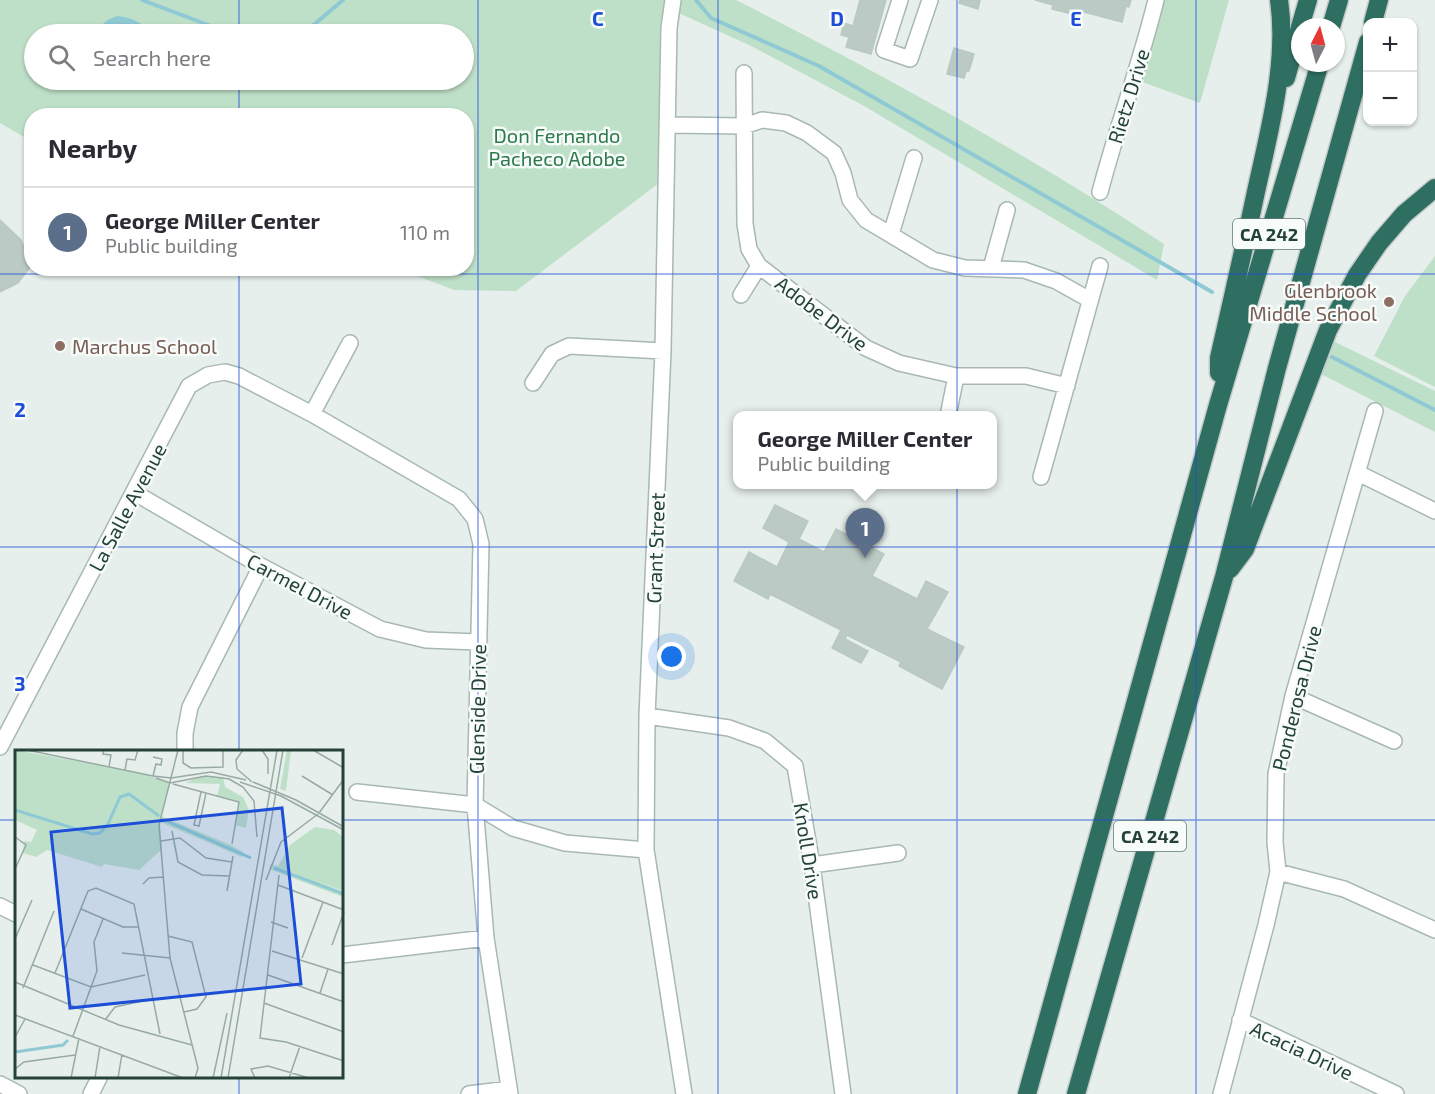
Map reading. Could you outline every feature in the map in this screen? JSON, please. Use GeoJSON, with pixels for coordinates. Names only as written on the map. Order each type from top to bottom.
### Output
{"type":"FeatureCollection","features":[{"type":"Feature","properties":{"kind":"highway"},"geometry":{"type":"LineString","coordinates":[[1218,405],[1220,358],[1266,146],[1277,82],[1280,48],[1279,0]]}},
{"type":"Feature","properties":{"kind":"highway"},"geometry":{"type":"LineString","coordinates":[[1303,18],[1308,0]]}},
{"type":"Feature","properties":{"kind":"highway"},"geometry":{"type":"LineString","coordinates":[[1334,18],[1339,0]]}},
{"type":"Feature","properties":{"kind":"highway"},"geometry":{"type":"LineString","coordinates":[[1374,18],[1379,0]]}},
{"type":"Feature","properties":{"kind":"highway"},"geometry":{"type":"LineString","coordinates":[[1266,146],[1291,58]]}},
{"type":"Feature","properties":{"kind":"highway","name":"CA 242"},"geometry":{"type":"LineString","coordinates":[[1076,1094],[1224,577],[1280,357],[1363,60]]}},
{"type":"Feature","properties":{"kind":"highway","name":"CA 242"},"geometry":{"type":"LineString","coordinates":[[1025,1091],[1218,405],[1317,72]]}},
{"type":"Feature","properties":{"kind":"highway"},"geometry":{"type":"LineString","coordinates":[[1224,577],[1245,549],[1328,330],[1358,274],[1379,243],[1404,214],[1435,188]]}},
{"type":"Feature","properties":{"kind":"street","name":"Grant Street"},"geometry":{"type":"LineString","coordinates":[[673,0],[669,28],[669,125],[663,351],[647,716],[646,850],[684,1094]]}},
{"type":"Feature","properties":{"kind":"street"},"geometry":{"type":"LineString","coordinates":[[900,0],[884,50],[910,59],[930,0]]}},
{"type":"Feature","properties":{"kind":"street","name":"Rietz Drive"},"geometry":{"type":"LineString","coordinates":[[1100,192],[1144,48],[1156,0]]}},
{"type":"Feature","properties":{"kind":"street","name":"Adobe Drive"},"geometry":{"type":"LineString","coordinates":[[744,73],[745,224],[749,249],[759,266],[866,348],[899,363],[956,376],[1026,376],[1067,386]]}},
{"type":"Feature","properties":{"kind":"street"},"geometry":{"type":"LineString","coordinates":[[669,125],[744,126],[762,120],[786,123],[807,133],[834,153],[843,173],[850,200],[866,220],[933,260],[965,268],[1024,270],[1056,281],[1090,300]]}},
{"type":"Feature","properties":{"kind":"street"},"geometry":{"type":"LineString","coordinates":[[891,234],[914,158]]}},
{"type":"Feature","properties":{"kind":"street"},"geometry":{"type":"LineString","coordinates":[[991,268],[1006,210]]}},
{"type":"Feature","properties":{"kind":"street","name":"Adobe Drive"},"geometry":{"type":"LineString","coordinates":[[741,295],[759,266]]}},
{"type":"Feature","properties":{"kind":"street"},"geometry":{"type":"LineString","coordinates":[[1041,477],[1100,266]]}},
{"type":"Feature","properties":{"kind":"street"},"geometry":{"type":"LineString","coordinates":[[312,414],[350,343]]}},
{"type":"Feature","properties":{"kind":"street"},"geometry":{"type":"LineString","coordinates":[[533,383],[552,354],[568,346],[663,351]]}},
{"type":"Feature","properties":{"kind":"street","name":"La Salle Avenue"},"geometry":{"type":"LineString","coordinates":[[0,747],[189,386],[208,375],[225,372],[239,376],[312,414]]}},
{"type":"Feature","properties":{"kind":"street"},"geometry":{"type":"LineString","coordinates":[[949,411],[956,376]]}},
{"type":"Feature","properties":{"kind":"street","name":"Ponderosa Drive"},"geometry":{"type":"LineString","coordinates":[[1221,1094],[1278,872],[1275,842],[1276,774],[1293,696],[1375,411]]}},
{"type":"Feature","properties":{"kind":"street","name":"Glenside Drive"},"geometry":{"type":"LineString","coordinates":[[312,414],[459,499],[475,519],[481,544],[475,805],[486,938],[509,1091]]}},
{"type":"Feature","properties":{"kind":"street"},"geometry":{"type":"LineString","coordinates":[[1358,473],[1435,510]]}},
{"type":"Feature","properties":{"kind":"street","name":"Carmel Drive"},"geometry":{"type":"LineString","coordinates":[[135,492],[261,566],[380,629],[426,640],[478,642]]}},
{"type":"Feature","properties":{"kind":"street"},"geometry":{"type":"LineString","coordinates":[[185,750],[185,733],[190,707],[261,566]]}},
{"type":"Feature","properties":{"kind":"street"},"geometry":{"type":"LineString","coordinates":[[1293,696],[1394,741]]}},
{"type":"Feature","properties":{"kind":"street","name":"Knoll Drive"},"geometry":{"type":"LineString","coordinates":[[647,716],[729,728],[765,741],[795,765],[812,865],[843,1094]]}},
{"type":"Feature","properties":{"kind":"street"},"geometry":{"type":"LineString","coordinates":[[357,792],[475,805],[513,828],[566,843],[646,850]]}},
{"type":"Feature","properties":{"kind":"street"},"geometry":{"type":"LineString","coordinates":[[812,865],[898,853]]}},
{"type":"Feature","properties":{"kind":"street"},"geometry":{"type":"LineString","coordinates":[[1278,872],[1344,889],[1435,930]]}},
{"type":"Feature","properties":{"kind":"street"},"geometry":{"type":"LineString","coordinates":[[0,906],[15,914]]}},
{"type":"Feature","properties":{"kind":"street"},"geometry":{"type":"LineString","coordinates":[[344,956],[486,938]]}},
{"type":"Feature","properties":{"kind":"street","name":"Acacia Drive"},"geometry":{"type":"LineString","coordinates":[[1240,1020],[1396,1094]]}},
{"type":"Feature","properties":{"kind":"street"},"geometry":{"type":"LineString","coordinates":[[91,1094],[98,1079]]}},
{"type":"Feature","properties":{"kind":"street"},"geometry":{"type":"LineString","coordinates":[[0,1084],[18,1094]]}},
{"type":"Feature","properties":{"kind":"street"},"geometry":{"type":"LineString","coordinates":[[469,1094],[509,1091]]}},
{"type":"Feature","properties":{"kind":"green space","name":"Don Fernando Pacheco Adobe"},"geometry":{"type":"Polygon","coordinates":[[[0,0],[736,0],[953,116],[1060,178],[1164,244],[1157,280],[864,106],[751,46],[672,10],[667,177],[516,291],[454,290],[417,276],[474,276],[474,108],[24,108],[24,137],[0,123],[0,0]]]}},
{"type":"Feature","properties":{"kind":"green space"},"geometry":{"type":"Polygon","coordinates":[[[1156,0],[1229,0],[1200,103],[1134,79],[1156,0]]]}},
{"type":"Feature","properties":{"kind":"green space"},"geometry":{"type":"Polygon","coordinates":[[[1435,256],[1435,387],[1374,356],[1405,296],[1435,256]]]}},
{"type":"Feature","properties":{"kind":"green space"},"geometry":{"type":"Polygon","coordinates":[[[1325,337],[1435,391],[1435,432],[1313,370],[1325,337]]]}},
{"type":"Feature","properties":{"kind":"water"},"geometry":{"type":"Polygon","coordinates":[[[117,16],[125,17],[140,24],[103,24],[117,16]]]}},
{"type":"Feature","properties":{"kind":"building"},"geometry":{"type":"Polygon","coordinates":[[[860,0],[886,0],[871,54],[846,47],[849,37],[841,35],[844,23],[853,26],[860,0]]]}},
{"type":"Feature","properties":{"kind":"building"},"geometry":{"type":"Polygon","coordinates":[[[960,0],[980,0],[978,9],[959,3],[960,0]]]}},
{"type":"Feature","properties":{"kind":"building"},"geometry":{"type":"Polygon","coordinates":[[[1035,0],[1131,0],[1129,7],[1126,6],[1122,22],[1069,8],[1068,13],[1052,9],[1053,5],[1035,0]]]}},
{"type":"Feature","properties":{"kind":"building"},"geometry":{"type":"Polygon","coordinates":[[[954,48],[974,54],[969,71],[966,71],[964,78],[947,74],[954,48]]]}},
{"type":"Feature","properties":{"kind":"building"},"geometry":{"type":"Polygon","coordinates":[[[0,220],[21,240],[24,248],[24,275],[18,283],[0,292],[0,220]]]}},
{"type":"Feature","properties":{"kind":"building"},"geometry":{"type":"Polygon","coordinates":[[[775,505],[808,521],[799,539],[824,552],[836,529],[884,554],[872,576],[917,599],[926,581],[948,592],[927,629],[964,647],[942,689],[899,666],[901,662],[847,635],[845,639],[868,651],[861,663],[832,648],[841,630],[770,594],[768,599],[734,581],[749,552],[777,567],[789,542],[763,528],[775,505]]]}},
{"type":"Feature","properties":{"kind":"waterway"},"geometry":{"type":"LineString","coordinates":[[142,0],[206,24]]}},
{"type":"Feature","properties":{"kind":"waterway"},"geometry":{"type":"LineString","coordinates":[[315,24],[343,0]]}},
{"type":"Feature","properties":{"kind":"waterway"},"geometry":{"type":"LineString","coordinates":[[696,0],[711,18],[819,66],[1212,292]]}},
{"type":"Feature","properties":{"kind":"waterway"},"geometry":{"type":"LineString","coordinates":[[1332,357],[1435,410]]}},
{"type":"Feature","properties":{"kind":"place","name":"Glenbrook Middle School"},"geometry":{"type":"Point","coordinates":[1389,302]}},
{"type":"Feature","properties":{"kind":"place","name":"Marchus School"},"geometry":{"type":"Point","coordinates":[60,346]}},
{"type":"Feature","properties":{"kind":"place","name":"George Miller Center"},"geometry":{"type":"Point","coordinates":[865,558]}}]}
